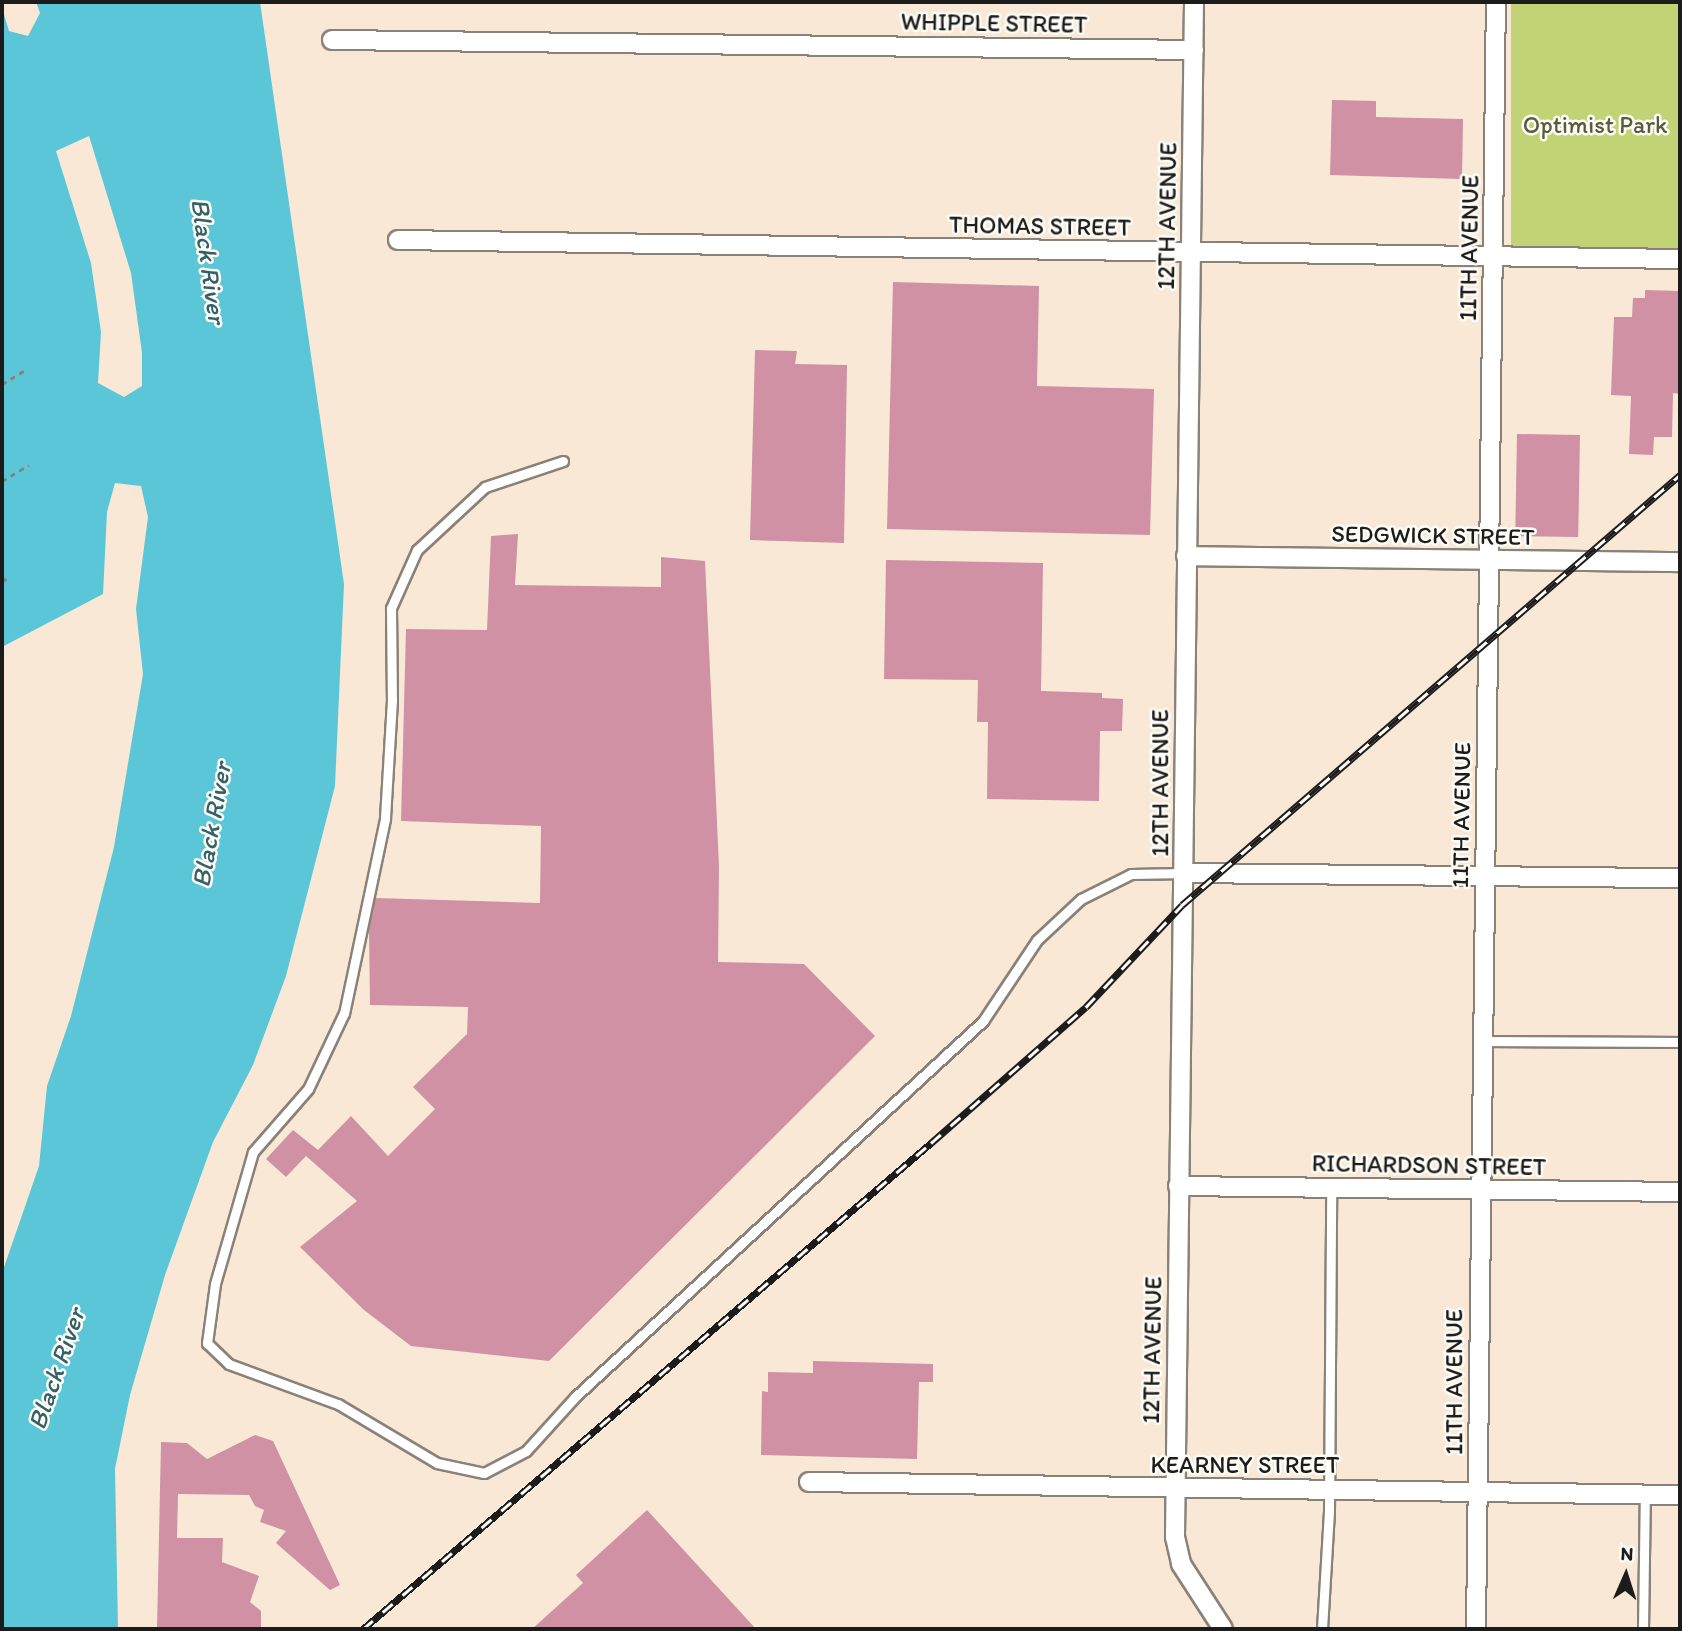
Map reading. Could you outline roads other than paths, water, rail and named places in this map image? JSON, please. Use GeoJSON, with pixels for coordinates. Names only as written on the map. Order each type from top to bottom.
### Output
{"type":"FeatureCollection","features":[{"type":"Feature","properties":{"kind":"street","name":"12TH AVENUE"},"geometry":{"type":"LineString","coordinates":[[1194,2],[1186,556],[1185,873],[1174,1489],[1175,1537],[1181,1564],[1223,1629]]}},
{"type":"Feature","properties":{"kind":"street","name":"11TH AVENUE"},"geometry":{"type":"LineString","coordinates":[[1476,1629],[1496,2]]}},
{"type":"Feature","properties":{"kind":"street","name":"WHIPPLE STREET"},"geometry":{"type":"LineString","coordinates":[[332,40],[1194,50]]}},
{"type":"Feature","properties":{"kind":"street","name":"THOMAS STREET"},"geometry":{"type":"LineString","coordinates":[[398,240],[1680,259]]}},
{"type":"Feature","properties":{"kind":"street","name":"SEDGWICK STREET"},"geometry":{"type":"LineString","coordinates":[[1186,556],[1680,562]]}},
{"type":"Feature","properties":{"kind":"street"},"geometry":{"type":"LineString","coordinates":[[1185,873],[1680,878]]}},
{"type":"Feature","properties":{"kind":"street","name":"RICHARDSON STREET"},"geometry":{"type":"LineString","coordinates":[[1178,1186],[1680,1192]]}},
{"type":"Feature","properties":{"kind":"street","name":"KEARNEY STREET"},"geometry":{"type":"LineString","coordinates":[[809,1482],[1680,1495]]}},
{"type":"Feature","properties":{"kind":"lane"},"geometry":{"type":"LineString","coordinates":[[564,461],[485,487],[417,550],[391,608],[392,700],[385,818],[344,1013],[308,1089],[253,1152],[215,1284],[207,1343],[229,1364],[338,1404],[436,1463],[484,1474],[526,1451],[575,1397],[983,1021],[1037,940],[1081,899],[1131,874],[1185,873]]}},
{"type":"Feature","properties":{"kind":"lane"},"geometry":{"type":"LineString","coordinates":[[1482,1041],[1680,1042]]}},
{"type":"Feature","properties":{"kind":"lane"},"geometry":{"type":"LineString","coordinates":[[1322,1629],[1327,1490],[1331,1188]]}},
{"type":"Feature","properties":{"kind":"lane"},"geometry":{"type":"LineString","coordinates":[[1643,1629],[1645,1494]]}},
{"type":"Feature","properties":{"kind":"water","name":"Black River"},"geometry":{"type":"Polygon","coordinates":[[[36,2],[260,2],[344,584],[335,786],[286,976],[253,1065],[213,1142],[165,1275],[130,1395],[115,1469],[118,1629],[2,1629],[2,1273],[39,1166],[47,1086],[71,1016],[114,847],[143,674],[136,609],[148,517],[141,486],[115,483],[107,512],[103,594],[2,647],[2,8],[9,31],[28,36],[40,13],[36,2]],[[89,136],[56,151],[91,263],[101,332],[98,383],[124,397],[142,386],[142,353],[131,273],[89,136]]]}},
{"type":"Feature","properties":{"kind":"railway"},"geometry":{"type":"LineString","coordinates":[[363,1629],[931,1143],[1086,1007],[1182,905],[1680,475]]}},
{"type":"Feature","properties":{"kind":"park label","name":"Optimist Park"},"geometry":{"type":"Point","coordinates":[1595,125]}}]}
